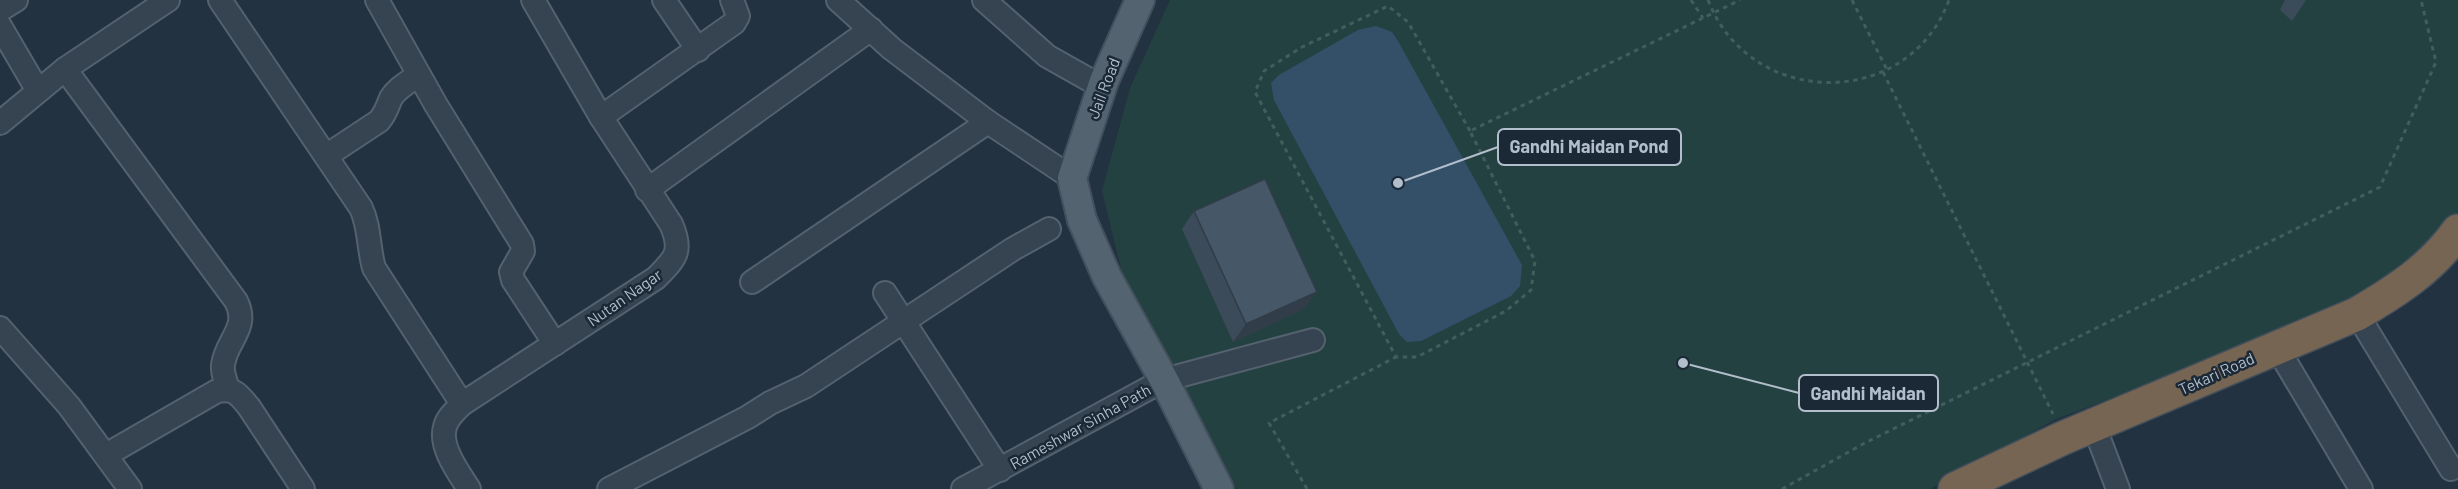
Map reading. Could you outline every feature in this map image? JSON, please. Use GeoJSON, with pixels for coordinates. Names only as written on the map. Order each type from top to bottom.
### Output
{"type":"FeatureCollection","features":[{"type":"Feature","properties":{"kind":"highway","name":"Tekari Road"},"geometry":{"type":"LineString","coordinates":[[1955,489],[2063,438],[2276,346],[2357,314],[2396,291],[2423,271],[2444,250],[2458,231]]}},
{"type":"Feature","properties":{"kind":"main road","name":"Jail Road"},"geometry":{"type":"LineString","coordinates":[[1072,177],[1102,87],[1140,0]]}},
{"type":"Feature","properties":{"kind":"main road"},"geometry":{"type":"LineString","coordinates":[[1072,177],[1082,220],[1107,277],[1164,380],[1219,489]]}},
{"type":"Feature","properties":{"kind":"street"},"geometry":{"type":"LineString","coordinates":[[0,10],[16,0]]}},
{"type":"Feature","properties":{"kind":"street"},"geometry":{"type":"LineString","coordinates":[[0,123],[65,69],[168,0]]}},
{"type":"Feature","properties":{"kind":"street"},"geometry":{"type":"LineString","coordinates":[[220,0],[361,208],[368,224],[370,254],[374,268],[462,404]]}},
{"type":"Feature","properties":{"kind":"street"},"geometry":{"type":"LineString","coordinates":[[377,0],[418,75],[522,244],[523,251],[511,272],[513,280],[555,344]]}},
{"type":"Feature","properties":{"kind":"street","name":"Nutan Nagar"},"geometry":{"type":"LineString","coordinates":[[469,489],[446,448],[444,428],[462,404],[656,278],[670,264],[677,251],[677,238],[671,224],[601,117],[533,0]]}},
{"type":"Feature","properties":{"kind":"street"},"geometry":{"type":"LineString","coordinates":[[664,0],[698,50]]}},
{"type":"Feature","properties":{"kind":"street"},"geometry":{"type":"LineString","coordinates":[[601,117],[734,23],[738,15],[732,0]]}},
{"type":"Feature","properties":{"kind":"street"},"geometry":{"type":"LineString","coordinates":[[838,0],[892,49],[988,122],[1072,177]]}},
{"type":"Feature","properties":{"kind":"street"},"geometry":{"type":"LineString","coordinates":[[984,0],[1047,56],[1102,87]]}},
{"type":"Feature","properties":{"kind":"street"},"geometry":{"type":"LineString","coordinates":[[0,26],[38,91]]}},
{"type":"Feature","properties":{"kind":"street"},"geometry":{"type":"LineString","coordinates":[[647,190],[871,29]]}},
{"type":"Feature","properties":{"kind":"street"},"geometry":{"type":"LineString","coordinates":[[65,69],[160,197],[241,312],[241,321],[224,364],[228,389]]}},
{"type":"Feature","properties":{"kind":"street"},"geometry":{"type":"LineString","coordinates":[[326,156],[379,121],[399,89],[418,75]]}},
{"type":"Feature","properties":{"kind":"street"},"geometry":{"type":"LineString","coordinates":[[753,282],[988,122]]}},
{"type":"Feature","properties":{"kind":"street"},"geometry":{"type":"LineString","coordinates":[[609,489],[806,386],[1013,249],[1049,229]]}},
{"type":"Feature","properties":{"kind":"street"},"geometry":{"type":"LineString","coordinates":[[885,293],[1000,470]]}},
{"type":"Feature","properties":{"kind":"street"},"geometry":{"type":"LineString","coordinates":[[2357,314],[2451,469]]}},
{"type":"Feature","properties":{"kind":"street"},"geometry":{"type":"LineString","coordinates":[[0,328],[69,405],[106,455],[119,485]]}},
{"type":"Feature","properties":{"kind":"street","name":"Rameshwar Sinha Path"},"geometry":{"type":"LineString","coordinates":[[963,489],[1164,380],[1313,340]]}},
{"type":"Feature","properties":{"kind":"street"},"geometry":{"type":"LineString","coordinates":[[2276,346],[2361,489]]}},
{"type":"Feature","properties":{"kind":"street"},"geometry":{"type":"LineString","coordinates":[[106,455],[217,391],[228,389],[239,395],[249,407],[303,489]]}},
{"type":"Feature","properties":{"kind":"street"},"geometry":{"type":"LineString","coordinates":[[2094,426],[2118,489]]}},
{"type":"Feature","properties":{"kind":"path"},"geometry":{"type":"LineString","coordinates":[[1691,0],[1702,18]]}},
{"type":"Feature","properties":{"kind":"path"},"geometry":{"type":"LineString","coordinates":[[1708,0],[1713,13],[1731,40],[1756,62],[1785,76],[1818,84],[1851,82],[1887,70],[1919,47],[1943,16],[1949,0]]}},
{"type":"Feature","properties":{"kind":"path"},"geometry":{"type":"LineString","coordinates":[[1470,130],[1740,0]]}},
{"type":"Feature","properties":{"kind":"path"},"geometry":{"type":"LineString","coordinates":[[1852,0],[1887,70]]}},
{"type":"Feature","properties":{"kind":"path"},"geometry":{"type":"LineString","coordinates":[[1782,489],[1863,444],[2380,187],[2436,62],[2421,0]]}},
{"type":"Feature","properties":{"kind":"path"},"geometry":{"type":"LineString","coordinates":[[1307,489],[1269,423],[1396,357],[1417,357],[1506,311],[1532,290],[1535,261],[1470,130],[1408,22],[1388,6],[1302,47],[1264,71],[1255,92],[1396,357]]}},
{"type":"Feature","properties":{"kind":"path"},"geometry":{"type":"LineString","coordinates":[[1882,72],[2028,363],[2063,438]]}},
{"type":"Feature","properties":{"kind":"green space"},"geometry":{"type":"Polygon","coordinates":[[[1170,0],[2458,0],[2458,210],[2433,272],[2359,305],[2056,419],[1930,489],[1236,489],[1123,277],[1102,191],[1130,88],[1170,0]]]}},
{"type":"Feature","properties":{"kind":"water"},"geometry":{"type":"Polygon","coordinates":[[[1376,26],[1392,32],[1398,41],[1522,265],[1520,286],[1511,296],[1421,341],[1407,342],[1399,334],[1274,100],[1271,83],[1279,75],[1358,30],[1376,26]]]}},
{"type":"Feature","properties":{"kind":"building"},"geometry":{"type":"Polygon","coordinates":[[[1265,179],[1317,292],[1246,324],[1194,211],[1265,179]]]}},
{"type":"Feature","properties":{"kind":"place","name":"Gandhi Maidan Pond"},"geometry":{"type":"Point","coordinates":[1398,183]}},
{"type":"Feature","properties":{"kind":"place","name":"Gandhi Maidan"},"geometry":{"type":"Point","coordinates":[1683,363]}}]}
